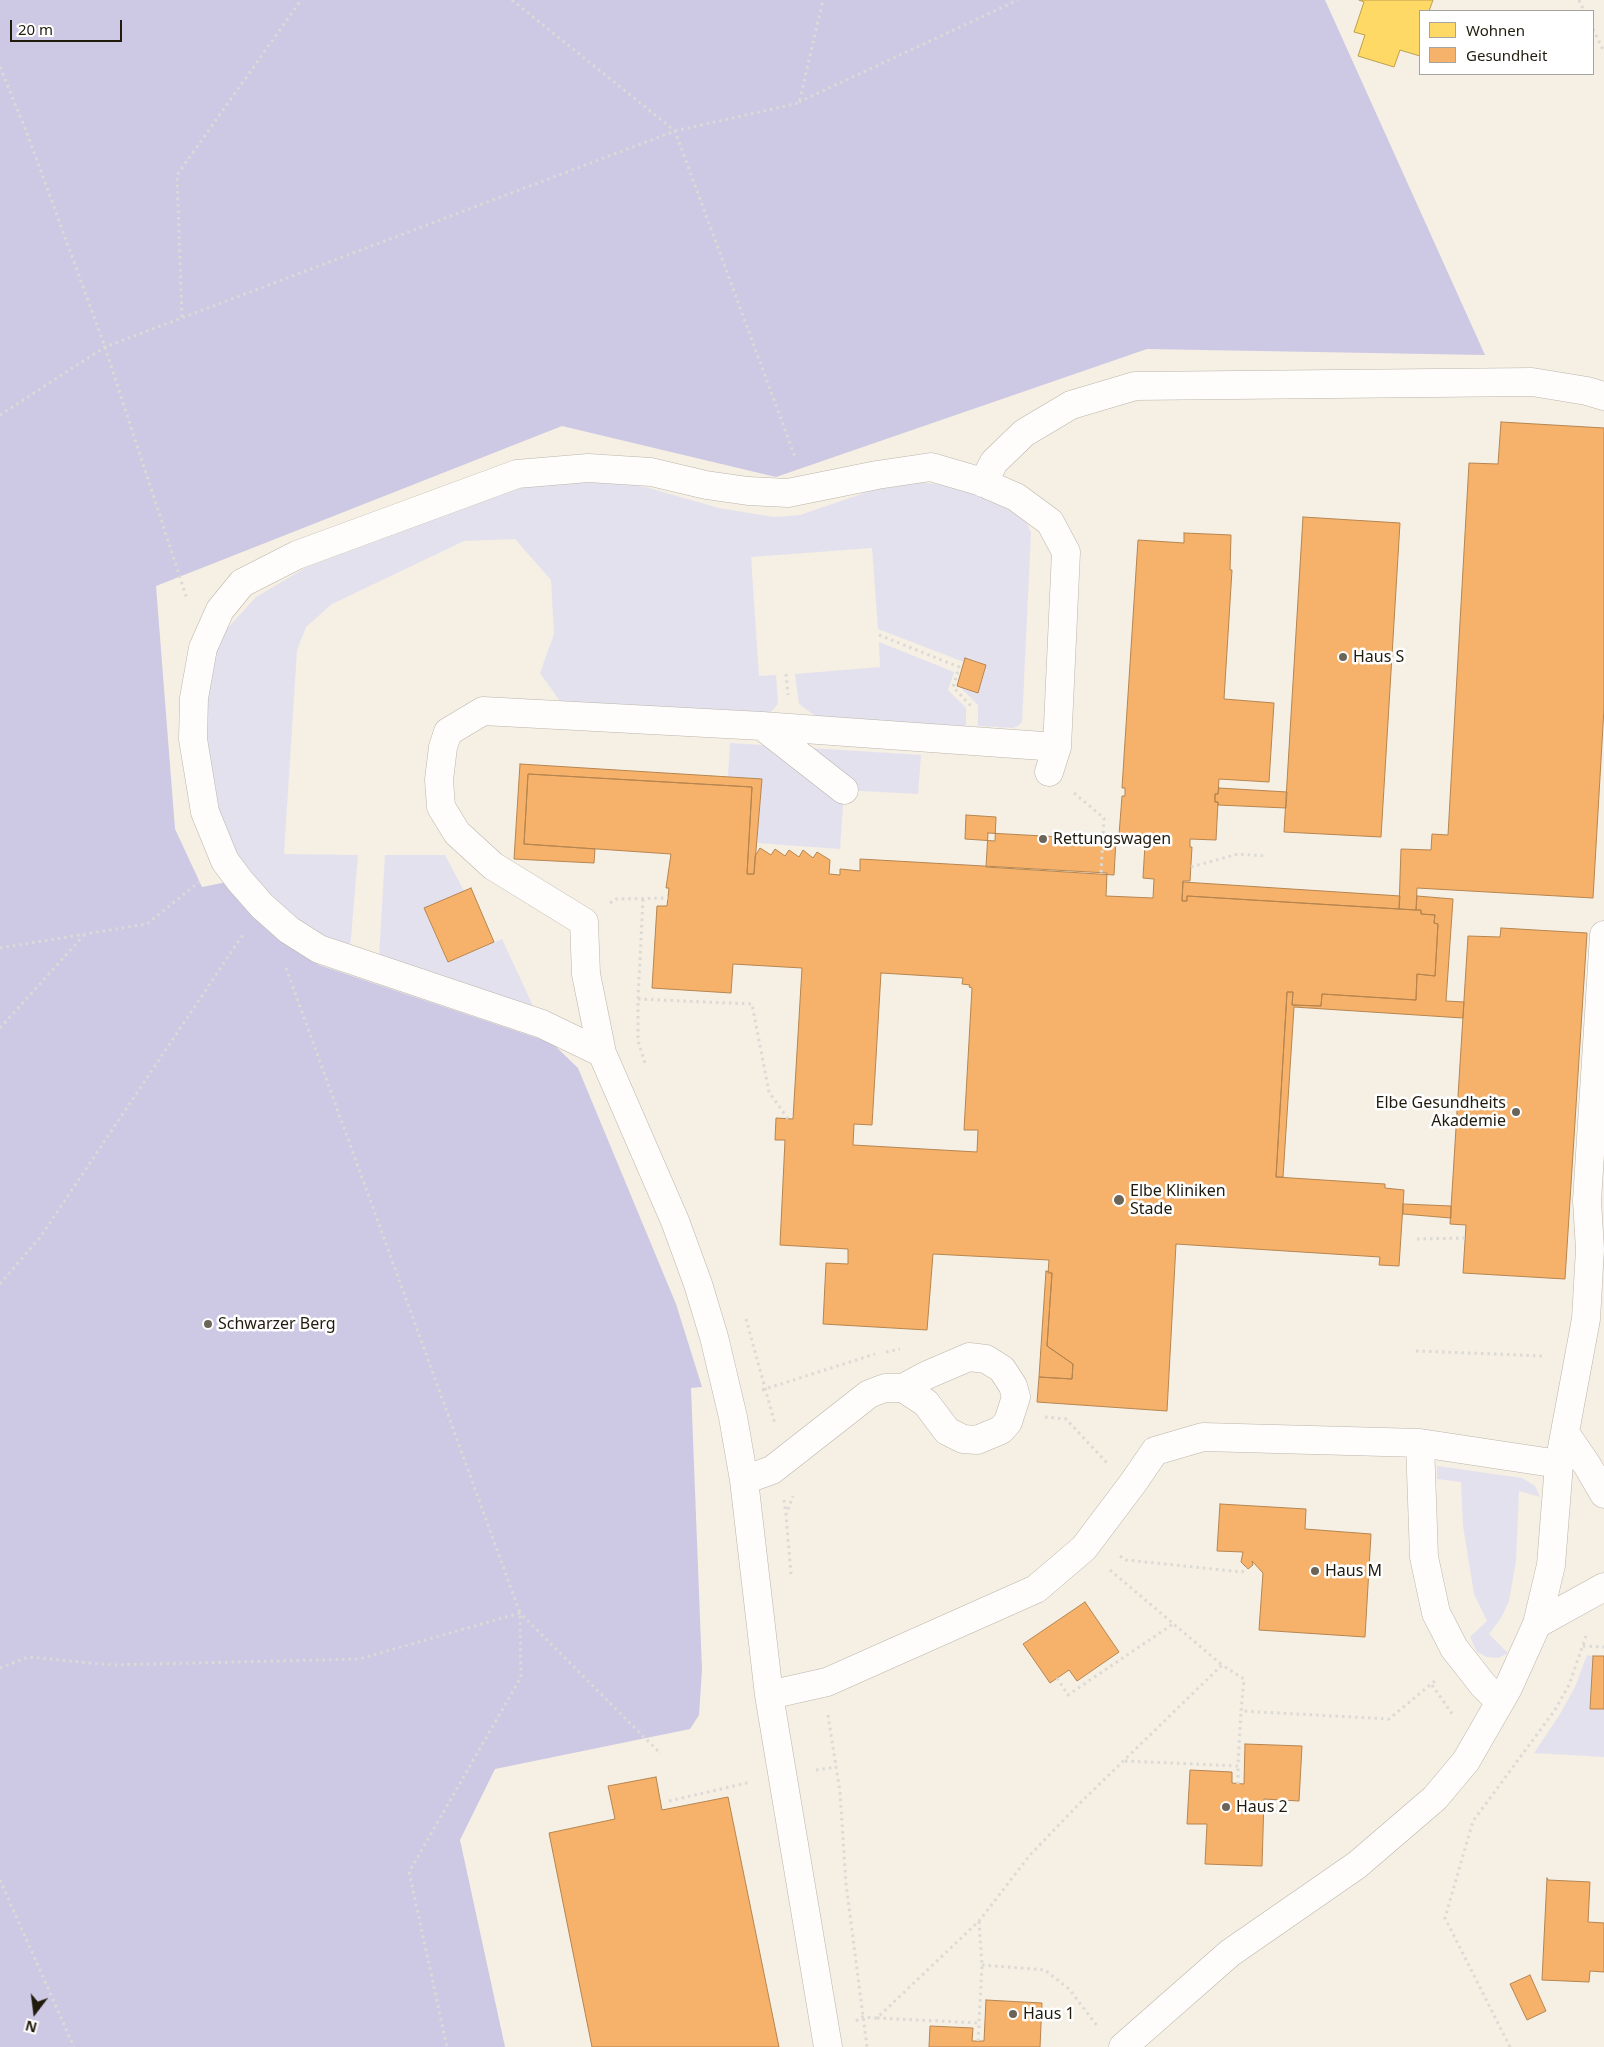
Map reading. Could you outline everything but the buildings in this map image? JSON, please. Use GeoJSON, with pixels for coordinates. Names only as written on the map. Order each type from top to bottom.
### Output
{"type":"FeatureCollection","features":[{"type":"Feature","properties":{"kind":"street"},"geometry":{"type":"LineString","coordinates":[[983,483],[994,462],[1024,433],[1071,405],[1135,386],[1532,382],[1587,391],[1604,396]]}},
{"type":"Feature","properties":{"kind":"street"},"geometry":{"type":"LineString","coordinates":[[602,1054],[542,1024],[319,949],[289,930],[262,906],[225,861],[205,812],[193,739],[194,698],[203,648],[220,610],[242,583],[297,555],[517,474],[588,468],[652,472],[706,485],[748,491],[788,493],[877,475],[931,467],[983,483],[1016,497],[1050,522],[1066,552],[1053,759],[762,726],[483,711],[448,732],[439,780],[441,807],[457,833],[493,866],[584,922],[586,974],[602,1054],[675,1222],[698,1284],[716,1345],[733,1416],[744,1480],[769,1695],[827,2042]]}},
{"type":"Feature","properties":{"kind":"street"},"geometry":{"type":"LineString","coordinates":[[762,726],[844,790]]}},
{"type":"Feature","properties":{"kind":"street"},"geometry":{"type":"LineString","coordinates":[[1113,2040],[1230,1953],[1356,1865],[1434,1798],[1466,1761],[1500,1702],[1537,1624],[1551,1565],[1559,1464],[1595,1310],[1587,1201],[1604,935]]}},
{"type":"Feature","properties":{"kind":"street"},"geometry":{"type":"LineString","coordinates":[[744,1480],[772,1470],[869,1394],[885,1388],[903,1388]]}},
{"type":"Feature","properties":{"kind":"street"},"geometry":{"type":"LineString","coordinates":[[1565,1434],[1587,1465],[1604,1494]]}},
{"type":"Feature","properties":{"kind":"street"},"geometry":{"type":"LineString","coordinates":[[769,1695],[819,1684],[1036,1589],[1089,1542],[1155,1451],[1195,1439],[1203,1437],[1420,1443],[1559,1464]]}},
{"type":"Feature","properties":{"kind":"street"},"geometry":{"type":"LineString","coordinates":[[1420,1443],[1424,1557],[1436,1613],[1457,1652],[1483,1685],[1500,1702]]}},
{"type":"Feature","properties":{"kind":"street"},"geometry":{"type":"LineString","coordinates":[[1537,1624],[1604,1586]]}},
{"type":"Feature","properties":{"kind":"path"},"geometry":{"type":"LineString","coordinates":[[182,317],[177,175],[301,0]]}},
{"type":"Feature","properties":{"kind":"path"},"geometry":{"type":"LineString","coordinates":[[512,0],[675,131],[807,490]]}},
{"type":"Feature","properties":{"kind":"path"},"geometry":{"type":"LineString","coordinates":[[798,102],[823,0]]}},
{"type":"Feature","properties":{"kind":"path"},"geometry":{"type":"LineString","coordinates":[[0,415],[105,347],[675,131],[798,102],[1018,0]]}},
{"type":"Feature","properties":{"kind":"path"},"geometry":{"type":"LineString","coordinates":[[1594,31],[1604,52]]}},
{"type":"Feature","properties":{"kind":"path"},"geometry":{"type":"LineString","coordinates":[[0,67],[31,143],[105,347],[203,648]]}},
{"type":"Feature","properties":{"kind":"path"},"geometry":{"type":"LineString","coordinates":[[878,635],[959,667],[952,687],[972,707]]}},
{"type":"Feature","properties":{"kind":"path"},"geometry":{"type":"LineString","coordinates":[[1053,759],[1104,818],[1101,873]]}},
{"type":"Feature","properties":{"kind":"path"},"geometry":{"type":"LineString","coordinates":[[1191,867],[1238,854],[1266,856]]}},
{"type":"Feature","properties":{"kind":"path"},"geometry":{"type":"LineString","coordinates":[[0,948],[146,924],[225,861]]}},
{"type":"Feature","properties":{"kind":"path"},"geometry":{"type":"LineString","coordinates":[[584,922],[616,899],[668,898]]}},
{"type":"Feature","properties":{"kind":"path"},"geometry":{"type":"LineString","coordinates":[[643,899],[638,998],[638,1041],[647,1068]]}},
{"type":"Feature","properties":{"kind":"path"},"geometry":{"type":"LineString","coordinates":[[0,1284],[41,1236],[262,906]]}},
{"type":"Feature","properties":{"kind":"path"},"geometry":{"type":"LineString","coordinates":[[0,1028],[85,934]]}},
{"type":"Feature","properties":{"kind":"path"},"geometry":{"type":"LineString","coordinates":[[284,961],[520,1613],[521,1677],[409,1872],[447,2047]]}},
{"type":"Feature","properties":{"kind":"path"},"geometry":{"type":"LineString","coordinates":[[638,998],[752,1004],[769,1092],[788,1119]]}},
{"type":"Feature","properties":{"kind":"path"},"geometry":{"type":"LineString","coordinates":[[1417,1239],[1465,1238]]}},
{"type":"Feature","properties":{"kind":"path"},"geometry":{"type":"LineString","coordinates":[[745,1316],[766,1388]]}},
{"type":"Feature","properties":{"kind":"path"},"geometry":{"type":"LineString","coordinates":[[762,1390],[848,1364],[866,1355],[906,1348]]}},
{"type":"Feature","properties":{"kind":"path"},"geometry":{"type":"LineString","coordinates":[[1416,1351],[1546,1356]]}},
{"type":"Feature","properties":{"kind":"path"},"geometry":{"type":"LineString","coordinates":[[1066,1419],[1101,1458]]}},
{"type":"Feature","properties":{"kind":"path"},"geometry":{"type":"LineString","coordinates":[[792,1582],[786,1515],[796,1490]]}},
{"type":"Feature","properties":{"kind":"path"},"geometry":{"type":"LineString","coordinates":[[1089,1542],[1126,1560],[1242,1572],[1247,1568]]}},
{"type":"Feature","properties":{"kind":"path"},"geometry":{"type":"LineString","coordinates":[[1089,1542],[1173,1624],[1222,1664],[1244,1679],[1238,1784]]}},
{"type":"Feature","properties":{"kind":"path"},"geometry":{"type":"LineString","coordinates":[[0,1668],[28,1658],[112,1664],[359,1658],[520,1613]]}},
{"type":"Feature","properties":{"kind":"path"},"geometry":{"type":"LineString","coordinates":[[520,1613],[661,1754]]}},
{"type":"Feature","properties":{"kind":"path"},"geometry":{"type":"LineString","coordinates":[[1057,1678],[1068,1695],[1173,1624]]}},
{"type":"Feature","properties":{"kind":"path"},"geometry":{"type":"LineString","coordinates":[[1510,2047],[1444,1918],[1473,1822],[1555,1710],[1569,1685],[1588,1627]]}},
{"type":"Feature","properties":{"kind":"path"},"geometry":{"type":"LineString","coordinates":[[1583,1646],[1604,1647]]}},
{"type":"Feature","properties":{"kind":"path"},"geometry":{"type":"LineString","coordinates":[[1241,1711],[1389,1719],[1432,1685],[1457,1652]]}},
{"type":"Feature","properties":{"kind":"path"},"geometry":{"type":"LineString","coordinates":[[877,2018],[979,1921],[1030,1855],[1079,1804],[1222,1664]]}},
{"type":"Feature","properties":{"kind":"path"},"geometry":{"type":"LineString","coordinates":[[819,1684],[826,1702],[840,1792],[846,1884],[867,2047]]}},
{"type":"Feature","properties":{"kind":"path"},"geometry":{"type":"LineString","coordinates":[[1124,1761],[1238,1766]]}},
{"type":"Feature","properties":{"kind":"path"},"geometry":{"type":"LineString","coordinates":[[0,1880],[74,2047]]}},
{"type":"Feature","properties":{"kind":"path"},"geometry":{"type":"LineString","coordinates":[[978,2041],[982,1965],[979,1921]]}},
{"type":"Feature","properties":{"kind":"path"},"geometry":{"type":"LineString","coordinates":[[982,1965],[1045,1970],[1069,1989],[1113,2040]]}},
{"type":"Feature","properties":{"kind":"path"},"geometry":{"type":"LineString","coordinates":[[827,2042],[862,2017],[979,2023]]}},
{"type":"Feature","properties":{"kind":"shaded area"},"geometry":{"type":"Polygon","coordinates":[[[0,0],[1325,0],[1485,355],[1147,349],[776,477],[562,426],[156,586],[175,829],[202,887],[227,882],[263,923],[319,965],[552,1043],[578,1068],[676,1304],[702,1387],[691,1388],[702,1670],[699,1715],[690,1729],[495,1769],[460,1840],[505,2047],[0,2047],[0,0]]]}},
{"type":"Feature","properties":{"kind":"shaded area"},"geometry":{"type":"Polygon","coordinates":[[[566,480],[621,483],[645,487],[719,508],[774,517],[800,515],[873,490],[918,482],[944,485],[990,499],[1011,510],[1027,523],[1031,533],[1022,722],[1013,728],[978,726],[978,705],[961,688],[978,692],[986,665],[966,658],[964,662],[878,629],[872,548],[751,557],[759,676],[776,675],[778,704],[767,716],[562,704],[540,673],[554,634],[551,580],[515,539],[464,541],[332,604],[306,627],[297,650],[284,854],[358,855],[350,949],[320,937],[278,909],[233,855],[213,808],[203,739],[208,670],[225,631],[256,597],[307,567],[518,489],[566,480]]]}},
{"type":"Feature","properties":{"kind":"shaded area"},"geometry":{"type":"Polygon","coordinates":[[[879,642],[954,672],[948,690],[966,708],[966,726],[818,718],[799,704],[795,674],[880,667],[879,642]]]}},
{"type":"Feature","properties":{"kind":"shaded area"},"geometry":{"type":"Polygon","coordinates":[[[730,743],[921,755],[918,794],[844,790],[840,849],[757,843],[762,780],[728,777],[730,743]]]}},
{"type":"Feature","properties":{"kind":"shaded area"},"geometry":{"type":"Polygon","coordinates":[[[385,855],[445,855],[464,891],[424,909],[447,962],[502,939],[534,1008],[379,957],[385,855]]]}},
{"type":"Feature","properties":{"kind":"shaded area"},"geometry":{"type":"Polygon","coordinates":[[[1437,1466],[1522,1478],[1535,1486],[1540,1497],[1519,1491],[1516,1561],[1509,1601],[1501,1618],[1489,1634],[1508,1653],[1498,1658],[1487,1657],[1477,1652],[1470,1637],[1487,1621],[1474,1594],[1463,1526],[1461,1482],[1437,1479],[1437,1466]]]}},
{"type":"Feature","properties":{"kind":"shaded area"},"geometry":{"type":"Polygon","coordinates":[[[1587,1655],[1593,1656],[1590,1708],[1604,1709],[1604,1757],[1534,1753],[1560,1714],[1575,1687],[1587,1655]]]}},
{"type":"Feature","properties":{"kind":"place","name":"Haus S"},"geometry":{"type":"Point","coordinates":[1343,657]}},
{"type":"Feature","properties":{"kind":"place","name":"Rettungswagen"},"geometry":{"type":"Point","coordinates":[1043,839]}},
{"type":"Feature","properties":{"kind":"place","name":"Elbe Gesundheits Akademie"},"geometry":{"type":"Point","coordinates":[1516,1112]}},
{"type":"Feature","properties":{"kind":"place","name":"Elbe Kliniken Stade"},"geometry":{"type":"Point","coordinates":[1119,1200]}},
{"type":"Feature","properties":{"kind":"place","name":"Schwarzer Berg"},"geometry":{"type":"Point","coordinates":[208,1324]}},
{"type":"Feature","properties":{"kind":"place","name":"Haus M"},"geometry":{"type":"Point","coordinates":[1315,1571]}},
{"type":"Feature","properties":{"kind":"place","name":"Haus 2"},"geometry":{"type":"Point","coordinates":[1226,1807]}},
{"type":"Feature","properties":{"kind":"place","name":"Haus 1"},"geometry":{"type":"Point","coordinates":[1013,2014]}}]}
